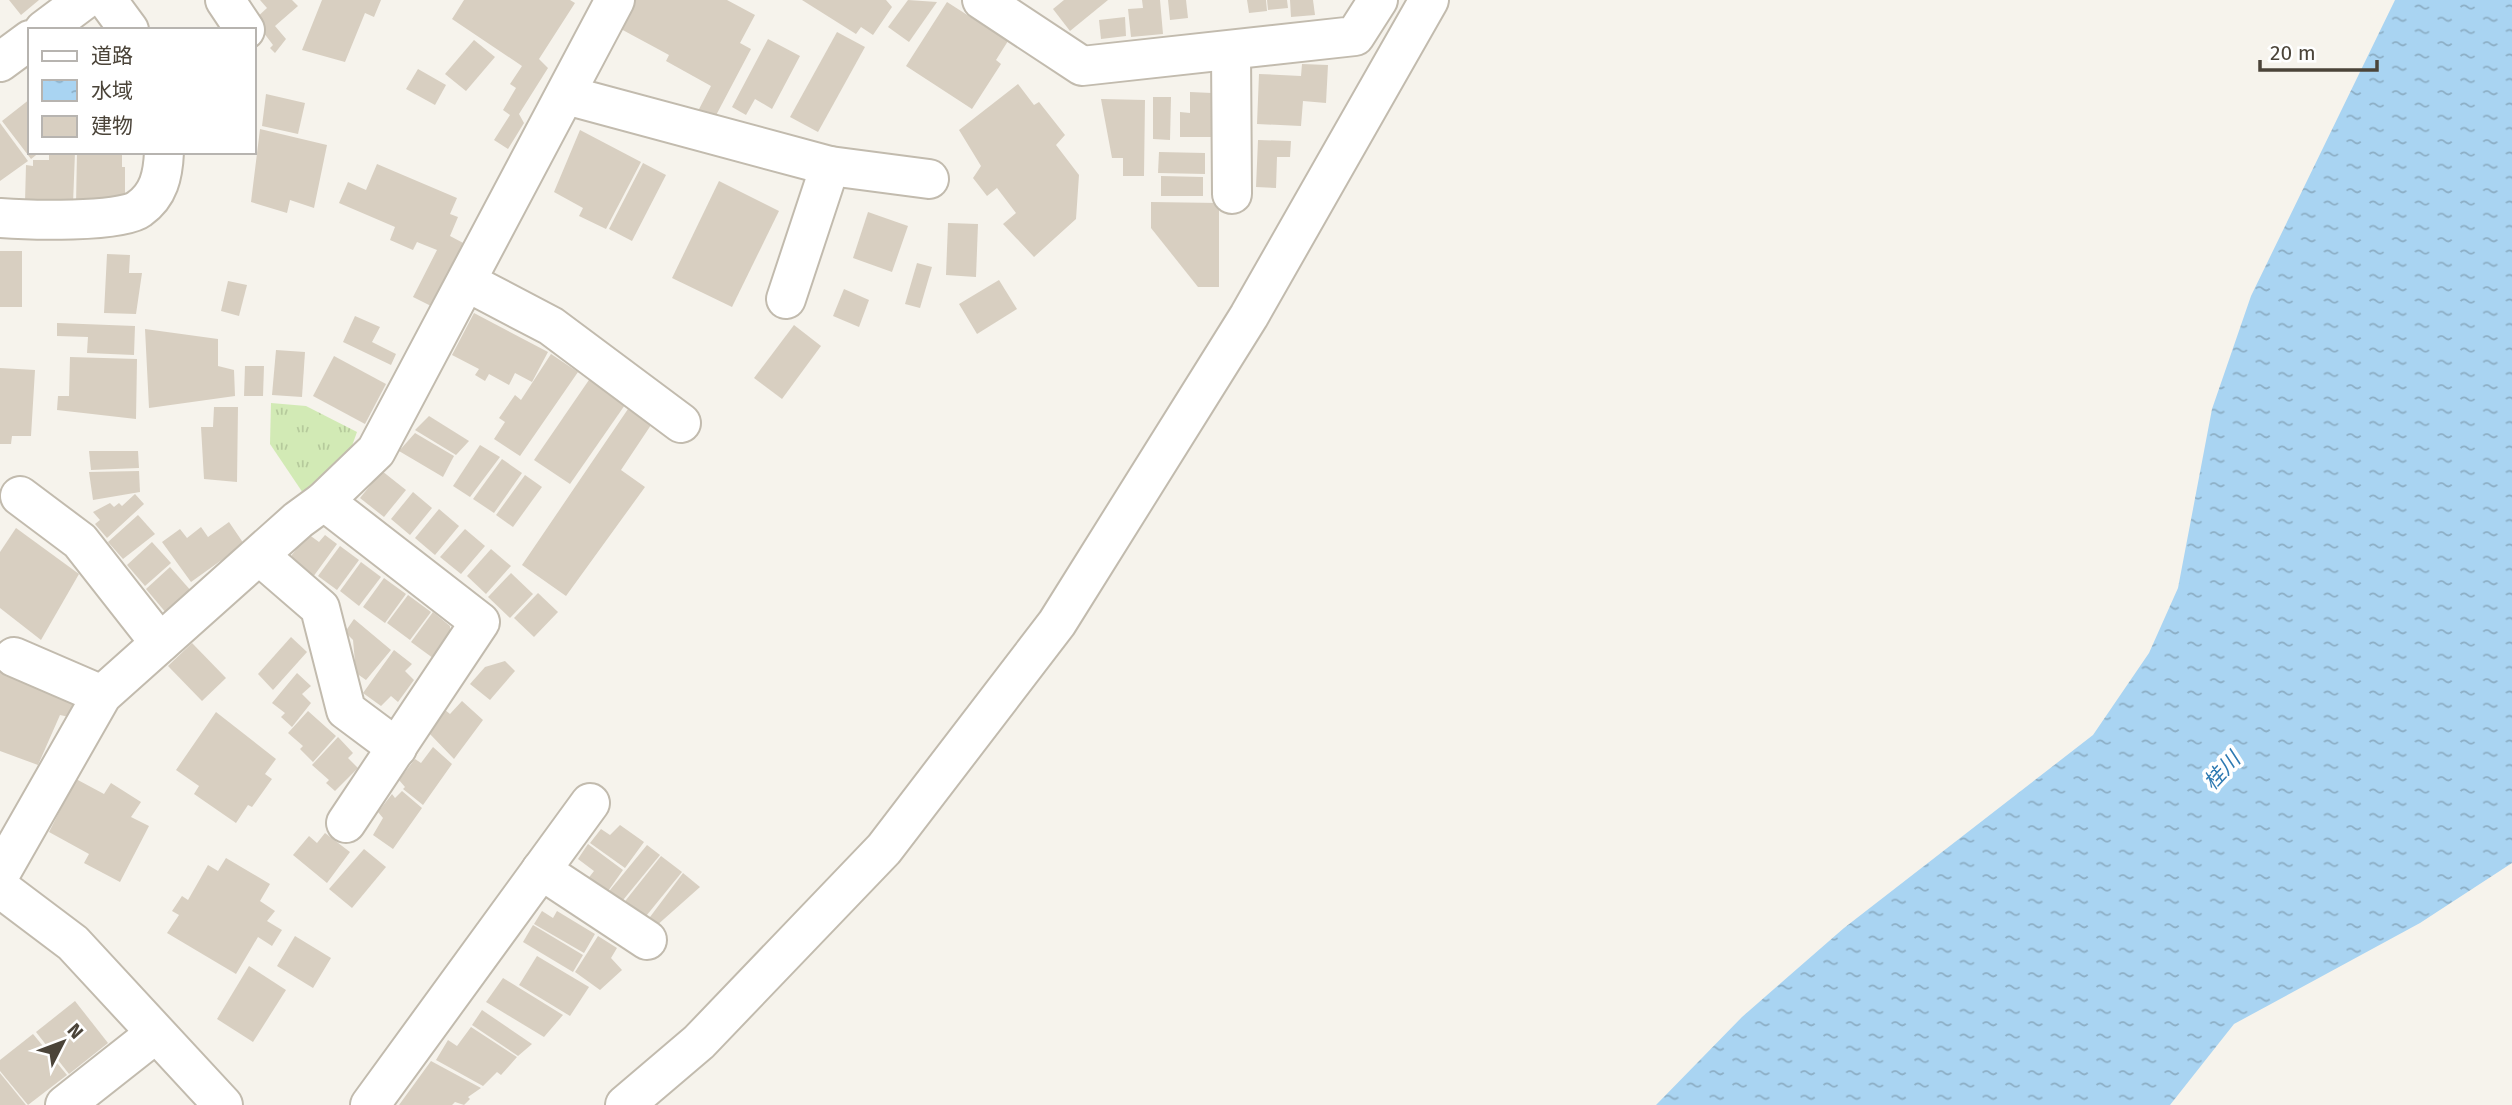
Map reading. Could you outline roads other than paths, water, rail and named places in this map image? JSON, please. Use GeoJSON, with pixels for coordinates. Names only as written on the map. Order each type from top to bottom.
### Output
{"type":"FeatureCollection","features":[{"type":"Feature","properties":{"kind":"street"},"geometry":{"type":"LineString","coordinates":[[47,28],[84,0]]}},
{"type":"Feature","properties":{"kind":"street"},"geometry":{"type":"LineString","coordinates":[[107,0],[128,28]]}},
{"type":"Feature","properties":{"kind":"street"},"geometry":{"type":"LineString","coordinates":[[225,0],[244,28]]}},
{"type":"Feature","properties":{"kind":"street"},"geometry":{"type":"LineString","coordinates":[[0,874],[102,695],[298,520],[324,501],[376,451],[615,0]]}},
{"type":"Feature","properties":{"kind":"street"},"geometry":{"type":"LineString","coordinates":[[982,0],[1082,66],[1231,52],[1355,36],[1378,0]]}},
{"type":"Feature","properties":{"kind":"street"},"geometry":{"type":"LineString","coordinates":[[625,1105],[699,1042],[884,849],[1057,624],[1249,316],[1429,0]]}},
{"type":"Feature","properties":{"kind":"street"},"geometry":{"type":"LineString","coordinates":[[0,62],[28,41]]}},
{"type":"Feature","properties":{"kind":"street"},"geometry":{"type":"LineString","coordinates":[[1231,52],[1232,194]]}},
{"type":"Feature","properties":{"kind":"street"},"geometry":{"type":"LineString","coordinates":[[566,95],[830,166],[929,179]]}},
{"type":"Feature","properties":{"kind":"street"},"geometry":{"type":"LineString","coordinates":[[0,218],[42,221],[137,211],[153,196],[163,175],[164,154]]}},
{"type":"Feature","properties":{"kind":"street"},"geometry":{"type":"LineString","coordinates":[[786,299],[830,166]]}},
{"type":"Feature","properties":{"kind":"street"},"geometry":{"type":"LineString","coordinates":[[467,282],[551,326],[681,423]]}},
{"type":"Feature","properties":{"kind":"street"},"geometry":{"type":"LineString","coordinates":[[20,496],[80,541],[160,643]]}},
{"type":"Feature","properties":{"kind":"street"},"geometry":{"type":"LineString","coordinates":[[324,501],[480,622],[346,823]]}},
{"type":"Feature","properties":{"kind":"street"},"geometry":{"type":"LineString","coordinates":[[260,556],[320,608],[346,710],[397,748]]}},
{"type":"Feature","properties":{"kind":"street"},"geometry":{"type":"LineString","coordinates":[[13,657],[102,695]]}},
{"type":"Feature","properties":{"kind":"street"},"geometry":{"type":"LineString","coordinates":[[370,1105],[590,803]]}},
{"type":"Feature","properties":{"kind":"street"},"geometry":{"type":"LineString","coordinates":[[541,870],[647,940]]}},
{"type":"Feature","properties":{"kind":"street"},"geometry":{"type":"LineString","coordinates":[[0,888],[73,943],[223,1105]]}},
{"type":"Feature","properties":{"kind":"street"},"geometry":{"type":"LineString","coordinates":[[65,1105],[155,1034]]}},
{"type":"Feature","properties":{"kind":"water","name":"桂川"},"geometry":{"type":"Polygon","coordinates":[[[2395,0],[2512,0],[2512,863],[2420,923],[2234,1024],[2170,1105],[1656,1105],[1742,1017],[1844,928],[2093,735],[2149,653],[2178,588],[2212,409],[2251,296],[2395,0]]]}}]}
